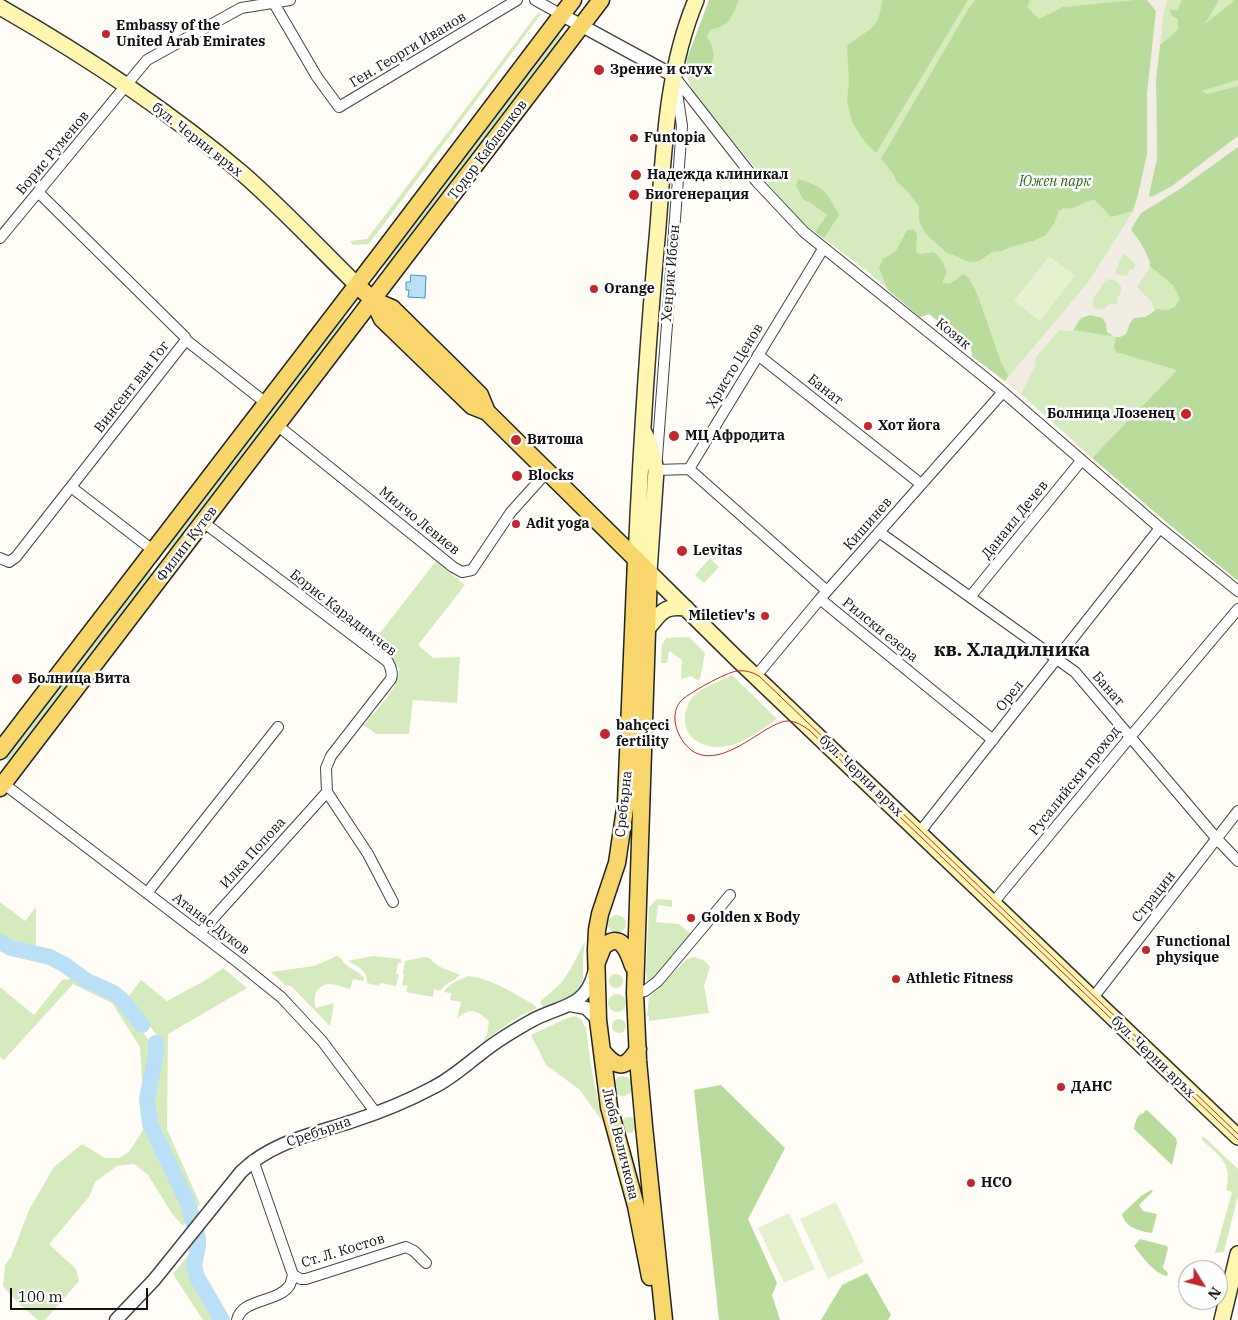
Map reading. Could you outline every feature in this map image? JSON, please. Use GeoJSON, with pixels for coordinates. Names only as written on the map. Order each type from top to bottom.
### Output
{"type":"FeatureCollection","features":[{"type":"Feature","properties":{"kind":"main road","name":"Тодор Каблешков"},"geometry":{"type":"LineString","coordinates":[[357,285],[573,0]]}},
{"type":"Feature","properties":{"kind":"main road","name":"Тодор Каблешков"},"geometry":{"type":"LineString","coordinates":[[373,300],[601,0]]}},
{"type":"Feature","properties":{"kind":"main road","name":"Хенрик Ибсен"},"geometry":{"type":"LineString","coordinates":[[636,559],[648,334],[669,97],[680,48],[696,0]]}},
{"type":"Feature","properties":{"kind":"main road","name":"бул. Черни връх"},"geometry":{"type":"LineString","coordinates":[[0,7],[46,33],[127,86],[244,175],[373,300],[382,319],[472,406],[487,412],[756,676],[1238,1137]]}},
{"type":"Feature","properties":{"kind":"main road","name":"Филип Кутев"},"geometry":{"type":"LineString","coordinates":[[0,751],[357,285]]}},
{"type":"Feature","properties":{"kind":"main road","name":"Филип Кутев"},"geometry":{"type":"LineString","coordinates":[[1,784],[373,300]]}},
{"type":"Feature","properties":{"kind":"main road","name":"Хенрик Ибсен"},"geometry":{"type":"LineString","coordinates":[[643,430],[650,445],[656,470],[649,572]]}},
{"type":"Feature","properties":{"kind":"main road","name":"Сребърна"},"geometry":{"type":"LineString","coordinates":[[596,966],[596,930],[617,863],[626,802],[636,559]]}},
{"type":"Feature","properties":{"kind":"main road","name":"Сребърна"},"geometry":{"type":"LineString","coordinates":[[638,1050],[635,970],[649,572]]}},
{"type":"Feature","properties":{"kind":"main road"},"geometry":{"type":"LineString","coordinates":[[647,629],[667,608],[671,606],[686,608]]}},
{"type":"Feature","properties":{"kind":"main road"},"geometry":{"type":"LineString","coordinates":[[596,966],[603,947],[613,941],[625,946],[635,970]]}},
{"type":"Feature","properties":{"kind":"main road","name":"Люба Величкова"},"geometry":{"type":"LineString","coordinates":[[596,966],[598,1020],[603,1052],[604,1078],[609,1107],[636,1206],[648,1266],[653,1320]]}},
{"type":"Feature","properties":{"kind":"main road"},"geometry":{"type":"LineString","coordinates":[[603,1052],[609,1060],[619,1065],[630,1061],[638,1050]]}},
{"type":"Feature","properties":{"kind":"main road","name":"Люба Величкова"},"geometry":{"type":"LineString","coordinates":[[638,1050],[664,1320]]}},
{"type":"Feature","properties":{"kind":"main road"},"geometry":{"type":"LineString","coordinates":[[1222,1320],[1238,1254]]}},
{"type":"Feature","properties":{"kind":"street","name":"Борис Руменов"},"geometry":{"type":"LineString","coordinates":[[0,238],[147,60],[241,8],[290,0]]}},
{"type":"Feature","properties":{"kind":"street","name":"Ген. Георги Иванов"},"geometry":{"type":"LineString","coordinates":[[273,2],[317,78],[339,108],[517,0]]}},
{"type":"Feature","properties":{"kind":"street"},"geometry":{"type":"LineString","coordinates":[[535,0],[674,76]]}},
{"type":"Feature","properties":{"kind":"street","name":"Козяк"},"geometry":{"type":"LineString","coordinates":[[674,76],[757,182],[804,232],[1003,392],[1160,528],[1238,591]]}},
{"type":"Feature","properties":{"kind":"street","name":"Хенрик Ибсен"},"geometry":{"type":"LineString","coordinates":[[656,470],[682,126],[674,76]]}},
{"type":"Feature","properties":{"kind":"street","name":"Винсент ван Гог"},"geometry":{"type":"LineString","coordinates":[[0,558],[10,562],[16,558],[186,340],[38,192]]}},
{"type":"Feature","properties":{"kind":"street","name":"Христо Ценов"},"geometry":{"type":"LineString","coordinates":[[689,469],[823,249]]}},
{"type":"Feature","properties":{"kind":"street"},"geometry":{"type":"LineString","coordinates":[[186,340],[266,403]]}},
{"type":"Feature","properties":{"kind":"street","name":"Банат"},"geometry":{"type":"LineString","coordinates":[[758,355],[921,484]]}},
{"type":"Feature","properties":{"kind":"street","name":"Кишинев"},"geometry":{"type":"LineString","coordinates":[[756,676],[823,595],[1003,392]]}},
{"type":"Feature","properties":{"kind":"street","name":"Милчо Левиев"},"geometry":{"type":"LineString","coordinates":[[277,426],[453,567],[462,572],[472,570],[511,512],[547,472]]}},
{"type":"Feature","properties":{"kind":"street","name":"Данаил Дечев"},"geometry":{"type":"LineString","coordinates":[[970,597],[1081,461]]}},
{"type":"Feature","properties":{"kind":"street"},"geometry":{"type":"LineString","coordinates":[[656,470],[689,469]]}},
{"type":"Feature","properties":{"kind":"street","name":"Рилски езера"},"geometry":{"type":"LineString","coordinates":[[689,469],[823,595],[993,740]]}},
{"type":"Feature","properties":{"kind":"street"},"geometry":{"type":"LineString","coordinates":[[72,487],[154,551]]}},
{"type":"Feature","properties":{"kind":"street","name":"Борис Карадимчев"},"geometry":{"type":"LineString","coordinates":[[203,522],[388,662],[390,666],[391,679],[328,762],[325,776],[327,792]]}},
{"type":"Feature","properties":{"kind":"street","name":"Орел"},"geometry":{"type":"LineString","coordinates":[[919,833],[1160,528]]}},
{"type":"Feature","properties":{"kind":"street","name":"Банат"},"geometry":{"type":"LineString","coordinates":[[879,532],[1075,672],[1217,839],[1238,861]]}},
{"type":"Feature","properties":{"kind":"street","name":"Русалийски проход"},"geometry":{"type":"LineString","coordinates":[[993,903],[1130,736],[1238,609]]}},
{"type":"Feature","properties":{"kind":"street"},"geometry":{"type":"LineString","coordinates":[[147,893],[278,727]]}},
{"type":"Feature","properties":{"kind":"street","name":"Атанас Дуков"},"geometry":{"type":"LineString","coordinates":[[1,784],[265,984],[298,1015],[338,1061],[376,1113]]}},
{"type":"Feature","properties":{"kind":"street"},"geometry":{"type":"LineString","coordinates":[[327,792],[368,854],[393,902]]}},
{"type":"Feature","properties":{"kind":"street","name":"Илка Попова"},"geometry":{"type":"LineString","coordinates":[[200,933],[327,792]]}},
{"type":"Feature","properties":{"kind":"street","name":"Страцин"},"geometry":{"type":"LineString","coordinates":[[1092,998],[1238,811]]}},
{"type":"Feature","properties":{"kind":"street"},"geometry":{"type":"LineString","coordinates":[[636,993],[645,991],[658,981],[730,895]]}},
{"type":"Feature","properties":{"kind":"street","name":"Сребърна"},"geometry":{"type":"LineString","coordinates":[[116,1320],[154,1280],[203,1218],[253,1160],[272,1149],[376,1113],[436,1086],[508,1035],[533,1020],[570,1005],[580,998],[588,990],[596,966]]}},
{"type":"Feature","properties":{"kind":"street"},"geometry":{"type":"LineString","coordinates":[[570,1005],[586,1008],[598,1020]]}},
{"type":"Feature","properties":{"kind":"street","name":"Ст. Л. Костов"},"geometry":{"type":"LineString","coordinates":[[237,1320],[238,1315],[248,1307],[277,1295],[290,1286],[293,1275],[253,1160]]}},
{"type":"Feature","properties":{"kind":"street","name":"Ст. Л. Костов"},"geometry":{"type":"LineString","coordinates":[[293,1275],[306,1279],[406,1247],[414,1251],[426,1263]]}},
{"type":"Feature","properties":{"kind":"green space","name":"Южен парк"},"geometry":{"type":"Polygon","coordinates":[[[709,0],[1238,0],[1238,307],[1092,458],[1021,394],[972,356],[971,347],[929,314],[920,317],[866,270],[800,221],[782,201],[693,92],[688,80],[687,59],[709,0]]]}},
{"type":"Feature","properties":{"kind":"green space"},"geometry":{"type":"Polygon","coordinates":[[[709,0],[739,0],[729,20],[722,26],[710,30],[707,37],[714,57],[706,76],[699,76],[686,69],[687,59],[709,0]]]}},
{"type":"Feature","properties":{"kind":"green space"},"geometry":{"type":"Polygon","coordinates":[[[882,0],[968,0],[876,153],[864,141],[852,122],[847,100],[849,82],[847,46],[875,24],[882,0]]]}},
{"type":"Feature","properties":{"kind":"green space"},"geometry":{"type":"Polygon","coordinates":[[[975,0],[1030,0],[1027,7],[1039,19],[1063,7],[1136,0],[1147,0],[1156,11],[1147,95],[1147,154],[1145,170],[1133,211],[1111,217],[1095,200],[1072,208],[1064,208],[1059,211],[1054,224],[1046,235],[1002,251],[992,252],[979,261],[969,262],[946,252],[926,234],[919,221],[919,207],[908,192],[897,182],[892,172],[881,159],[975,0]]]}},
{"type":"Feature","properties":{"kind":"green space"},"geometry":{"type":"Polygon","coordinates":[[[1182,0],[1219,0],[1205,24],[1235,0],[1238,0],[1238,80],[1201,91],[1207,94],[1238,86],[1238,136],[1172,186],[1150,197],[1157,158],[1156,79],[1160,45],[1178,30],[1178,19],[1172,16],[1170,9],[1177,11],[1182,0]]]}},
{"type":"Feature","properties":{"kind":"green space"},"geometry":{"type":"Polygon","coordinates":[[[538,13],[541,14],[369,244],[353,245],[350,241],[367,239],[538,13]]]}},
{"type":"Feature","properties":{"kind":"green space"},"geometry":{"type":"Polygon","coordinates":[[[556,32],[564,38],[390,269],[382,263],[556,32]]]}},
{"type":"Feature","properties":{"kind":"green space"},"geometry":{"type":"Polygon","coordinates":[[[1238,147],[1238,581],[1092,458],[1177,370],[1116,352],[1114,347],[1116,337],[1120,337],[1134,318],[1149,315],[1157,309],[1168,310],[1175,307],[1180,299],[1173,285],[1150,266],[1146,252],[1131,230],[1141,213],[1238,147]]]}},
{"type":"Feature","properties":{"kind":"green space"},"geometry":{"type":"Polygon","coordinates":[[[798,179],[824,191],[839,215],[824,238],[815,232],[827,215],[803,199],[796,186],[798,179]]]}},
{"type":"Feature","properties":{"kind":"green space"},"geometry":{"type":"Polygon","coordinates":[[[914,229],[917,235],[916,253],[934,252],[943,262],[947,272],[942,283],[950,284],[963,274],[969,278],[978,296],[1001,362],[1008,376],[1005,381],[972,356],[971,347],[929,314],[920,317],[888,290],[879,268],[883,259],[896,251],[907,230],[914,229]]]}},
{"type":"Feature","properties":{"kind":"green space"},"geometry":{"type":"Polygon","coordinates":[[[1049,256],[1075,276],[1040,321],[1014,301],[1049,256]]]}},
{"type":"Feature","properties":{"kind":"green space"},"geometry":{"type":"Polygon","coordinates":[[[341,315],[349,321],[172,551],[164,545],[341,315]]]}},
{"type":"Feature","properties":{"kind":"green space"},"geometry":{"type":"Polygon","coordinates":[[[1090,315],[1103,318],[1107,332],[1112,336],[1073,330],[1081,318],[1090,315]]]}},
{"type":"Feature","properties":{"kind":"green space"},"geometry":{"type":"Polygon","coordinates":[[[710,558],[719,567],[704,583],[695,575],[710,558]]]}},
{"type":"Feature","properties":{"kind":"green space"},"geometry":{"type":"Polygon","coordinates":[[[436,561],[465,585],[418,645],[433,658],[460,657],[457,703],[413,700],[409,734],[376,734],[364,725],[391,691],[398,676],[399,668],[373,642],[436,561]]]}},
{"type":"Feature","properties":{"kind":"green space"},"geometry":{"type":"Polygon","coordinates":[[[146,569],[154,575],[11,762],[2,756],[146,569]]]}},
{"type":"Feature","properties":{"kind":"green space"},"geometry":{"type":"Polygon","coordinates":[[[689,637],[705,653],[700,679],[697,680],[691,676],[681,679],[682,660],[669,651],[667,663],[661,663],[662,645],[666,638],[689,637]]]}},
{"type":"Feature","properties":{"kind":"green space"},"geometry":{"type":"Polygon","coordinates":[[[732,675],[777,719],[740,742],[718,747],[701,743],[694,739],[686,726],[687,706],[694,696],[703,689],[732,675]]]}},
{"type":"Feature","properties":{"kind":"green space"},"geometry":{"type":"Polygon","coordinates":[[[657,899],[672,900],[672,907],[658,905],[656,922],[679,924],[691,934],[647,987],[649,907],[657,899]]]}},
{"type":"Feature","properties":{"kind":"green space"},"geometry":{"type":"Polygon","coordinates":[[[0,902],[25,921],[36,907],[36,950],[23,949],[0,939],[0,902]]]}},
{"type":"Feature","properties":{"kind":"green space"},"geometry":{"type":"Polygon","coordinates":[[[617,915],[623,918],[626,924],[623,930],[617,933],[611,930],[608,924],[611,918],[617,915]]]}},
{"type":"Feature","properties":{"kind":"green space"},"geometry":{"type":"Polygon","coordinates":[[[585,941],[583,977],[580,990],[575,995],[543,1007],[540,1002],[562,982],[585,941]]]}},
{"type":"Feature","properties":{"kind":"green space"},"geometry":{"type":"Polygon","coordinates":[[[337,956],[364,978],[363,981],[353,979],[350,989],[330,984],[319,989],[315,996],[316,1008],[334,1003],[330,1026],[291,986],[285,985],[271,972],[314,966],[337,956]]]}},
{"type":"Feature","properties":{"kind":"green space"},"geometry":{"type":"Polygon","coordinates":[[[373,956],[401,959],[401,963],[398,963],[396,974],[399,974],[396,986],[380,983],[379,986],[367,983],[364,972],[348,961],[373,956]]]}},
{"type":"Feature","properties":{"kind":"green space"},"geometry":{"type":"Polygon","coordinates":[[[424,957],[429,958],[438,966],[460,975],[440,991],[434,989],[433,997],[406,992],[408,986],[402,985],[405,961],[424,957]]]}},
{"type":"Feature","properties":{"kind":"green space"},"geometry":{"type":"Polygon","coordinates":[[[694,957],[705,961],[710,967],[704,986],[709,1013],[649,1021],[649,1016],[647,1016],[649,998],[686,960],[694,957]]]}},
{"type":"Feature","properties":{"kind":"green space"},"geometry":{"type":"Polygon","coordinates":[[[223,968],[247,988],[168,1034],[167,1129],[200,1204],[194,1212],[159,1136],[153,1101],[162,1054],[161,1041],[128,997],[141,980],[167,1001],[206,980],[223,968]]]}},
{"type":"Feature","properties":{"kind":"green space"},"geometry":{"type":"Polygon","coordinates":[[[613,974],[619,974],[623,981],[619,988],[613,988],[609,984],[609,978],[613,974]]]}},
{"type":"Feature","properties":{"kind":"green space"},"geometry":{"type":"Polygon","coordinates":[[[469,976],[486,980],[502,987],[537,1008],[522,1015],[482,1043],[487,1035],[489,1021],[481,1014],[473,1011],[461,1015],[457,1019],[461,1002],[450,1000],[451,993],[444,992],[451,984],[469,976]]]}},
{"type":"Feature","properties":{"kind":"green space"},"geometry":{"type":"Polygon","coordinates":[[[76,978],[115,997],[152,1044],[154,1058],[145,1097],[146,1119],[154,1144],[189,1218],[183,1226],[173,1215],[148,1175],[134,1164],[117,1166],[95,1182],[89,1197],[49,1244],[76,1269],[79,1281],[45,1320],[38,1320],[19,1304],[3,1286],[5,1265],[11,1257],[29,1210],[54,1167],[82,1144],[105,1158],[119,1158],[129,1152],[145,1127],[140,1047],[112,1003],[73,984],[4,1060],[0,1057],[0,987],[34,1015],[62,980],[76,978]]]}},
{"type":"Feature","properties":{"kind":"green space"},"geometry":{"type":"Polygon","coordinates":[[[617,994],[623,997],[626,1003],[623,1009],[617,1012],[611,1009],[608,1003],[611,997],[617,994]]]}},
{"type":"Feature","properties":{"kind":"green space"},"geometry":{"type":"Polygon","coordinates":[[[574,1016],[581,1019],[586,1028],[591,1066],[602,1121],[580,1090],[546,1065],[531,1035],[574,1016]]]}},
{"type":"Feature","properties":{"kind":"green space"},"geometry":{"type":"Polygon","coordinates":[[[616,1019],[622,1019],[626,1026],[622,1033],[616,1033],[612,1029],[612,1023],[616,1019]]]}},
{"type":"Feature","properties":{"kind":"green space"},"geometry":{"type":"Polygon","coordinates":[[[623,1076],[630,1079],[633,1086],[630,1093],[623,1096],[616,1093],[613,1086],[616,1079],[623,1076]]]}},
{"type":"Feature","properties":{"kind":"green space"},"geometry":{"type":"Polygon","coordinates":[[[721,1085],[785,1148],[748,1219],[777,1283],[772,1295],[780,1320],[719,1320],[694,1090],[721,1085]]]}},
{"type":"Feature","properties":{"kind":"green space"},"geometry":{"type":"Polygon","coordinates":[[[1145,1110],[1176,1138],[1177,1142],[1172,1165],[1134,1129],[1137,1119],[1145,1110]]]}},
{"type":"Feature","properties":{"kind":"green space"},"geometry":{"type":"Polygon","coordinates":[[[629,1117],[637,1125],[629,1133],[621,1125],[629,1117]]]}},
{"type":"Feature","properties":{"kind":"green space"},"geometry":{"type":"Polygon","coordinates":[[[1203,1136],[1238,1169],[1238,1195],[1224,1252],[1215,1253],[1232,1192],[1226,1190],[1228,1173],[1223,1161],[1202,1140],[1203,1136]]]}},
{"type":"Feature","properties":{"kind":"green space"},"geometry":{"type":"Polygon","coordinates":[[[1151,1190],[1153,1191],[1139,1205],[1143,1211],[1157,1214],[1152,1233],[1130,1226],[1126,1223],[1122,1214],[1141,1196],[1151,1190]]]}},
{"type":"Feature","properties":{"kind":"green space"},"geometry":{"type":"Polygon","coordinates":[[[836,1202],[864,1262],[828,1279],[800,1219],[836,1202]]]}},
{"type":"Feature","properties":{"kind":"green space"},"geometry":{"type":"Polygon","coordinates":[[[789,1213],[815,1269],[784,1283],[758,1228],[789,1213]]]}},
{"type":"Feature","properties":{"kind":"green space"},"geometry":{"type":"Polygon","coordinates":[[[202,1238],[200,1275],[228,1320],[203,1320],[173,1274],[202,1238]]]}},
{"type":"Feature","properties":{"kind":"green space"},"geometry":{"type":"Polygon","coordinates":[[[1140,1239],[1167,1246],[1163,1268],[1168,1273],[1167,1276],[1153,1268],[1134,1246],[1140,1239]]]}},
{"type":"Feature","properties":{"kind":"green space"},"geometry":{"type":"Polygon","coordinates":[[[867,1273],[891,1315],[888,1320],[821,1320],[842,1285],[867,1273]]]}},
{"type":"Feature","properties":{"kind":"shaded area"},"geometry":{"type":"Polygon","coordinates":[[[1147,0],[1167,0],[1156,79],[1157,158],[1149,194],[1150,197],[1172,186],[1238,136],[1238,147],[1180,189],[1141,213],[1132,227],[1131,230],[1140,242],[1150,262],[1149,269],[1137,287],[1152,302],[1154,311],[1145,317],[1134,318],[1126,334],[1120,337],[1107,332],[1103,318],[1090,315],[1081,318],[1073,330],[1059,330],[1036,357],[1035,366],[1021,394],[1005,381],[1089,281],[1133,211],[1147,154],[1147,95],[1156,11],[1147,0]],[[1125,254],[1122,255],[1116,274],[1126,276],[1129,270],[1134,269],[1136,265],[1125,254]],[[1110,279],[1105,281],[1093,299],[1093,306],[1097,309],[1103,310],[1109,304],[1117,304],[1121,286],[1116,281],[1110,279]]]}},
{"type":"Feature","properties":{"kind":"water"},"geometry":{"type":"Polygon","coordinates":[[[411,275],[426,276],[425,298],[408,297],[409,290],[406,290],[406,282],[410,282],[411,275]]]}},
{"type":"Feature","properties":{"kind":"waterway"},"geometry":{"type":"LineString","coordinates":[[0,942],[11,948],[50,957],[87,981],[114,993],[142,1025]]}},
{"type":"Feature","properties":{"kind":"waterway"},"geometry":{"type":"LineString","coordinates":[[156,1043],[156,1054],[147,1099],[150,1124],[187,1201],[198,1238],[194,1266],[197,1277],[222,1320]]}},
{"type":"Feature","properties":{"kind":"tram line"},"geometry":{"type":"LineString","coordinates":[[1238,1134],[759,676],[746,671],[732,672],[698,689],[680,702],[675,715],[675,722],[680,736],[689,748],[703,755],[712,756],[732,750],[767,729],[783,722],[794,722],[809,730],[1238,1140]]}},
{"type":"Feature","properties":{"kind":"place","name":"Embassy of the United Arab Emirates"},"geometry":{"type":"Point","coordinates":[106,34]}},
{"type":"Feature","properties":{"kind":"place","name":"Зрение и слух"},"geometry":{"type":"Point","coordinates":[599,70]}},
{"type":"Feature","properties":{"kind":"place","name":"Funtopia"},"geometry":{"type":"Point","coordinates":[634,138]}},
{"type":"Feature","properties":{"kind":"place","name":"Надежда клиникал"},"geometry":{"type":"Point","coordinates":[636,175]}},
{"type":"Feature","properties":{"kind":"place","name":"Биогенерация"},"geometry":{"type":"Point","coordinates":[634,195]}},
{"type":"Feature","properties":{"kind":"place","name":"Orange"},"geometry":{"type":"Point","coordinates":[594,289]}},
{"type":"Feature","properties":{"kind":"place","name":"Болница Лозенец"},"geometry":{"type":"Point","coordinates":[1186,414]}},
{"type":"Feature","properties":{"kind":"place","name":"Хот йога"},"geometry":{"type":"Point","coordinates":[868,426]}},
{"type":"Feature","properties":{"kind":"place","name":"МЦ Афродита"},"geometry":{"type":"Point","coordinates":[674,436]}},
{"type":"Feature","properties":{"kind":"place","name":"Витоша"},"geometry":{"type":"Point","coordinates":[516,440]}},
{"type":"Feature","properties":{"kind":"place","name":"Blocks"},"geometry":{"type":"Point","coordinates":[517,476]}},
{"type":"Feature","properties":{"kind":"place","name":"Adit yoga"},"geometry":{"type":"Point","coordinates":[516,524]}},
{"type":"Feature","properties":{"kind":"place","name":"Levitas"},"geometry":{"type":"Point","coordinates":[682,551]}},
{"type":"Feature","properties":{"kind":"place","name":"Miletiev's"},"geometry":{"type":"Point","coordinates":[765,616]}},
{"type":"Feature","properties":{"kind":"place","name":"Болница Вита"},"geometry":{"type":"Point","coordinates":[17,679]}},
{"type":"Feature","properties":{"kind":"place","name":"bahçeci fertility"},"geometry":{"type":"Point","coordinates":[605,734]}},
{"type":"Feature","properties":{"kind":"place","name":"Golden x Body"},"geometry":{"type":"Point","coordinates":[691,918]}},
{"type":"Feature","properties":{"kind":"place","name":"Functional physique"},"geometry":{"type":"Point","coordinates":[1146,950]}},
{"type":"Feature","properties":{"kind":"place","name":"Athletic Fitness"},"geometry":{"type":"Point","coordinates":[896,979]}},
{"type":"Feature","properties":{"kind":"place","name":"ДАНС"},"geometry":{"type":"Point","coordinates":[1061,1087]}},
{"type":"Feature","properties":{"kind":"place","name":"НСО"},"geometry":{"type":"Point","coordinates":[971,1183]}},
{"type":"Feature","properties":{"kind":"district","name":"кв. Хладилника"},"geometry":{"type":"Point","coordinates":[1012,651]}}]}
